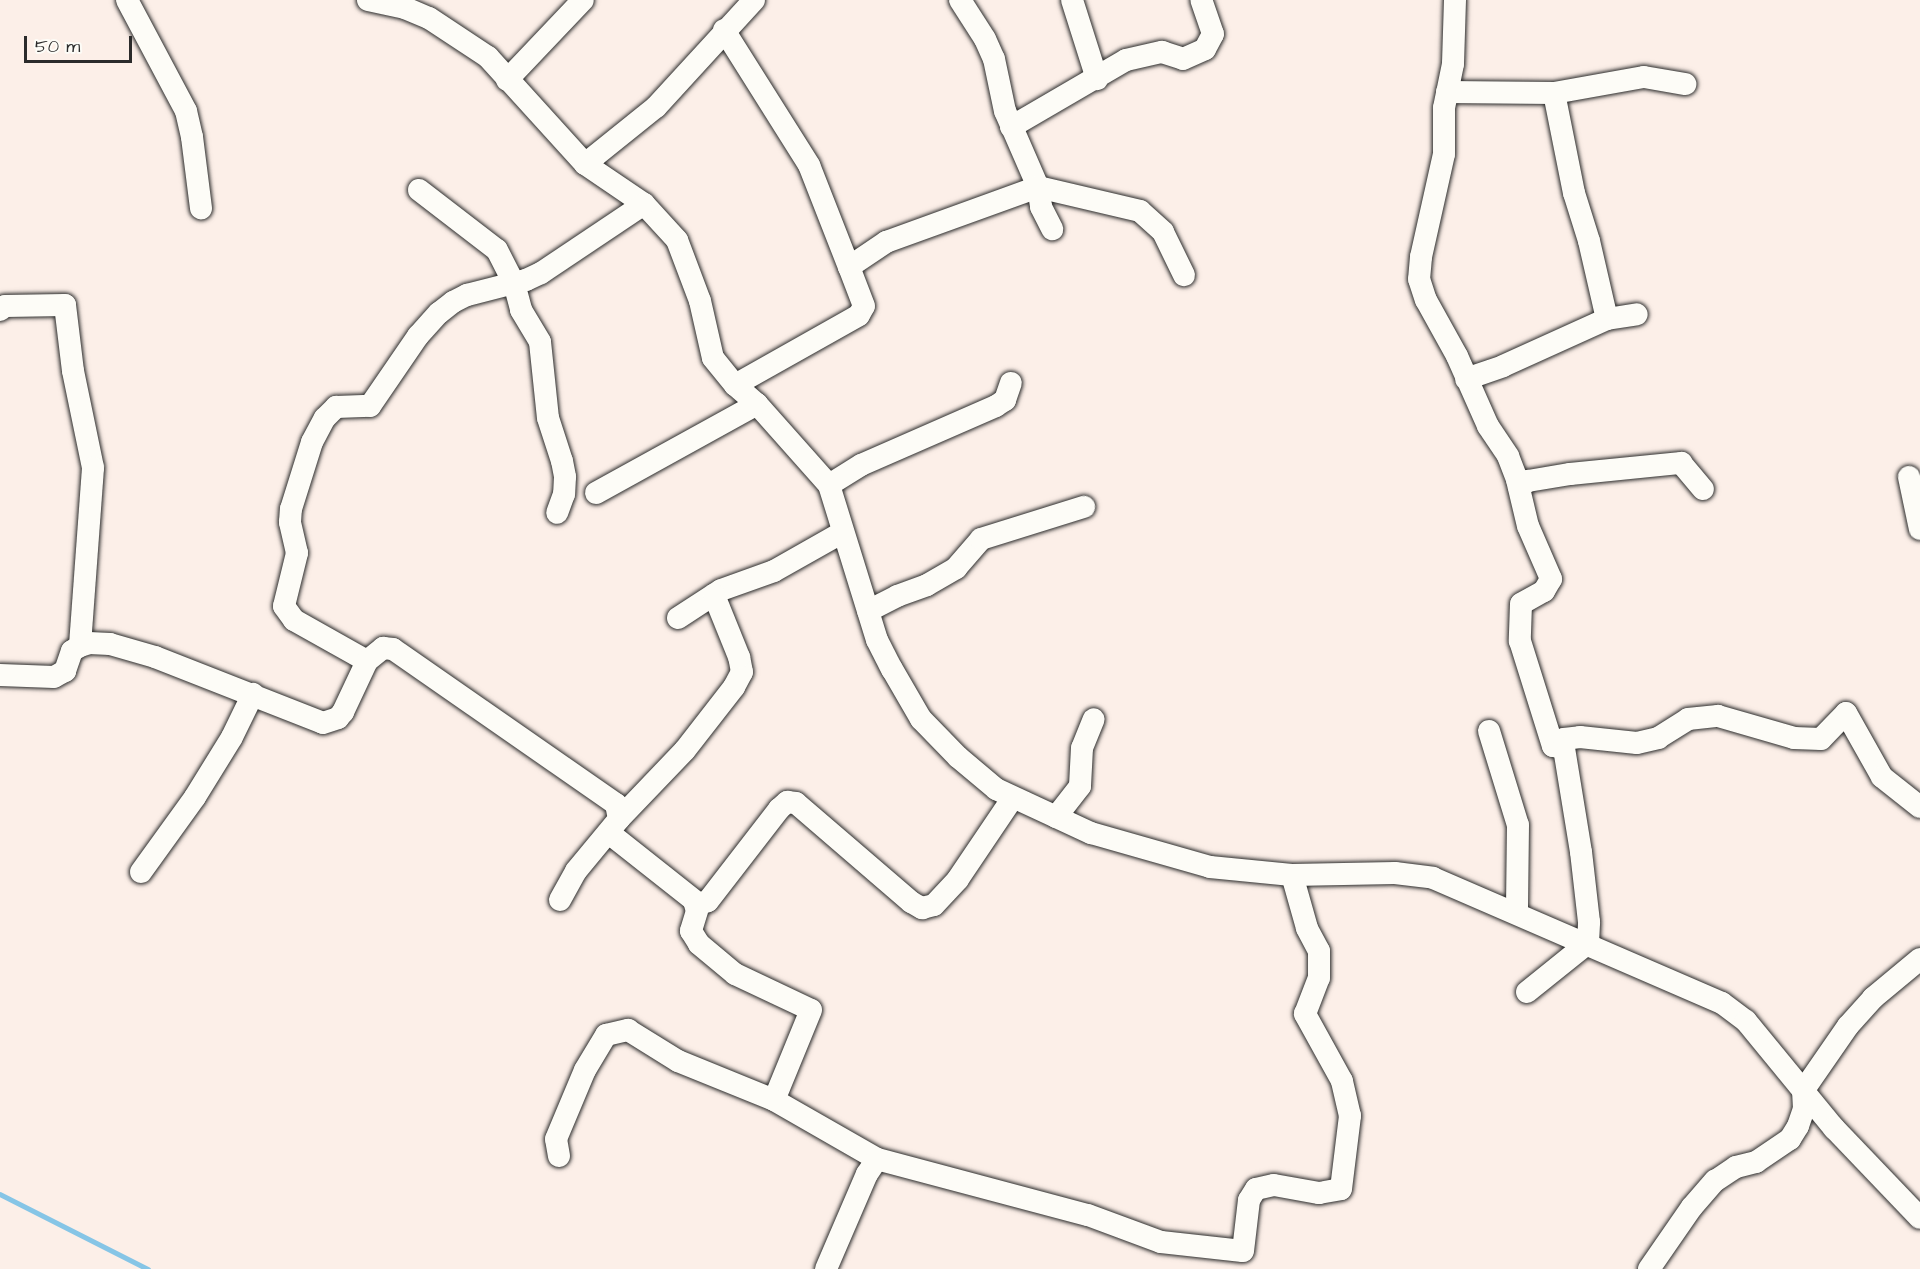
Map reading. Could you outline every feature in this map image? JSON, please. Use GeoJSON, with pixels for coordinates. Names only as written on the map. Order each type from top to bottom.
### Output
{"type":"FeatureCollection","features":[{"type":"Feature","properties":{"kind":"street"},"geometry":{"type":"LineString","coordinates":[[127,0],[186,111],[192,137],[201,208]]}},
{"type":"Feature","properties":{"kind":"street"},"geometry":{"type":"LineString","coordinates":[[368,0],[405,8],[454,32],[488,57],[585,164],[644,204],[677,240],[700,301],[713,358],[735,385],[757,404],[830,485],[877,640],[921,719],[958,757],[996,789],[1012,799],[1091,833],[1210,867],[1292,875],[1395,873],[1433,878],[1588,943],[1722,1003],[1746,1021],[1834,1128],[1920,1218]]}},
{"type":"Feature","properties":{"kind":"street"},"geometry":{"type":"LineString","coordinates":[[507,80],[583,0]]}},
{"type":"Feature","properties":{"kind":"street"},"geometry":{"type":"LineString","coordinates":[[585,164],[656,106],[754,0]]}},
{"type":"Feature","properties":{"kind":"street"},"geometry":{"type":"LineString","coordinates":[[960,0],[985,39],[994,60],[1011,127],[1038,187],[1041,207],[1052,229]]}},
{"type":"Feature","properties":{"kind":"street"},"geometry":{"type":"LineString","coordinates":[[1072,0],[1096,78]]}},
{"type":"Feature","properties":{"kind":"street"},"geometry":{"type":"LineString","coordinates":[[1011,127],[1126,60],[1162,52],[1183,59],[1205,49],[1213,34],[1201,0]]}},
{"type":"Feature","properties":{"kind":"street"},"geometry":{"type":"LineString","coordinates":[[1455,0],[1453,64],[1447,92],[1444,154],[1421,257],[1419,279],[1426,300],[1457,356],[1488,426],[1508,456],[1519,487],[1528,526],[1551,579],[1544,591],[1521,604],[1520,641],[1553,746],[1564,748]]}},
{"type":"Feature","properties":{"kind":"street"},"geometry":{"type":"LineString","coordinates":[[724,30],[809,165],[864,306],[859,315],[735,385]]}},
{"type":"Feature","properties":{"kind":"street"},"geometry":{"type":"LineString","coordinates":[[1447,92],[1554,93],[1644,76],[1685,84]]}},
{"type":"Feature","properties":{"kind":"street"},"geometry":{"type":"LineString","coordinates":[[1554,93],[1574,193],[1589,241],[1607,319]]}},
{"type":"Feature","properties":{"kind":"street"},"geometry":{"type":"LineString","coordinates":[[849,267],[886,242],[1038,187],[1140,211],[1163,232],[1184,275]]}},
{"type":"Feature","properties":{"kind":"street"},"geometry":{"type":"LineString","coordinates":[[419,190],[497,250],[514,283],[521,310],[540,342],[543,353],[548,418],[562,460],[565,477],[564,494],[557,513]]}},
{"type":"Feature","properties":{"kind":"street"},"geometry":{"type":"LineString","coordinates":[[367,661],[294,620],[284,606],[297,553],[290,522],[291,509],[312,442],[333,408],[366,408],[375,402],[399,363],[439,313],[467,295],[514,283],[541,273],[644,204]]}},
{"type":"Feature","properties":{"kind":"street"},"geometry":{"type":"LineString","coordinates":[[0,675],[61,675],[65,671],[72,651],[83,639],[93,468],[73,370],[65,305],[2,304]]}},
{"type":"Feature","properties":{"kind":"street"},"geometry":{"type":"LineString","coordinates":[[1466,379],[1503,366],[1607,319],[1637,314]]}},
{"type":"Feature","properties":{"kind":"street"},"geometry":{"type":"LineString","coordinates":[[830,485],[838,477],[861,465],[996,406],[1005,400],[1011,383]]}},
{"type":"Feature","properties":{"kind":"street"},"geometry":{"type":"LineString","coordinates":[[596,493],[757,404]]}},
{"type":"Feature","properties":{"kind":"street"},"geometry":{"type":"LineString","coordinates":[[1519,487],[1528,481],[1570,474],[1681,464],[1703,489]]}},
{"type":"Feature","properties":{"kind":"street"},"geometry":{"type":"LineString","coordinates":[[1909,477],[1920,529]]}},
{"type":"Feature","properties":{"kind":"street"},"geometry":{"type":"LineString","coordinates":[[868,611],[897,596],[927,585],[956,568],[981,539],[1084,507]]}},
{"type":"Feature","properties":{"kind":"street"},"geometry":{"type":"LineString","coordinates":[[678,618],[714,595],[774,571],[843,532]]}},
{"type":"Feature","properties":{"kind":"street"},"geometry":{"type":"LineString","coordinates":[[560,900],[576,871],[614,826],[685,750],[734,687],[742,672],[739,657],[714,595]]}},
{"type":"Feature","properties":{"kind":"street"},"geometry":{"type":"LineString","coordinates":[[83,639],[155,657],[253,694],[313,720],[331,721],[343,712],[367,661],[383,648],[399,651],[482,708],[542,754],[609,797],[619,809],[614,826]]}},
{"type":"Feature","properties":{"kind":"street"},"geometry":{"type":"LineString","coordinates":[[141,872],[195,797],[232,737],[253,694]]}},
{"type":"Feature","properties":{"kind":"street"},"geometry":{"type":"LineString","coordinates":[[1527,993],[1588,943],[1589,922],[1581,852],[1564,739],[1580,737],[1637,743],[1658,738],[1688,719],[1718,716],[1794,738],[1821,739],[1846,713],[1882,777],[1920,807]]}},
{"type":"Feature","properties":{"kind":"street"},"geometry":{"type":"LineString","coordinates":[[1056,817],[1080,786],[1082,748],[1094,719]]}},
{"type":"Feature","properties":{"kind":"street"},"geometry":{"type":"LineString","coordinates":[[1489,731],[1518,825],[1517,913]]}},
{"type":"Feature","properties":{"kind":"street"},"geometry":{"type":"LineString","coordinates":[[614,826],[699,904],[708,901],[760,830],[787,802],[796,803],[911,902],[922,908],[934,904],[974,859],[1012,799]]}},
{"type":"Feature","properties":{"kind":"street"},"geometry":{"type":"LineString","coordinates":[[559,1156],[556,1138],[571,1099],[606,1035],[628,1030],[678,1061],[774,1100],[877,1159],[1088,1215],[1161,1242],[1243,1251],[1250,1200],[1256,1189],[1274,1185],[1319,1193],[1341,1189],[1350,1116],[1342,1081],[1305,1014],[1319,978],[1319,951],[1307,928],[1292,875]]}},
{"type":"Feature","properties":{"kind":"street"},"geometry":{"type":"LineString","coordinates":[[694,901],[697,911],[691,931],[699,944],[735,974],[811,1010],[774,1100]]}},
{"type":"Feature","properties":{"kind":"street"},"geometry":{"type":"LineString","coordinates":[[1649,1269],[1692,1207],[1715,1181],[1736,1167],[1756,1162],[1790,1139],[1804,1109],[1803,1091],[1848,1026],[1873,998],[1920,959]]}},
{"type":"Feature","properties":{"kind":"street"},"geometry":{"type":"LineString","coordinates":[[826,1269],[867,1174],[877,1159]]}},
{"type":"Feature","properties":{"kind":"waterway"},"geometry":{"type":"LineString","coordinates":[[0,1194],[148,1269]]}}]}
